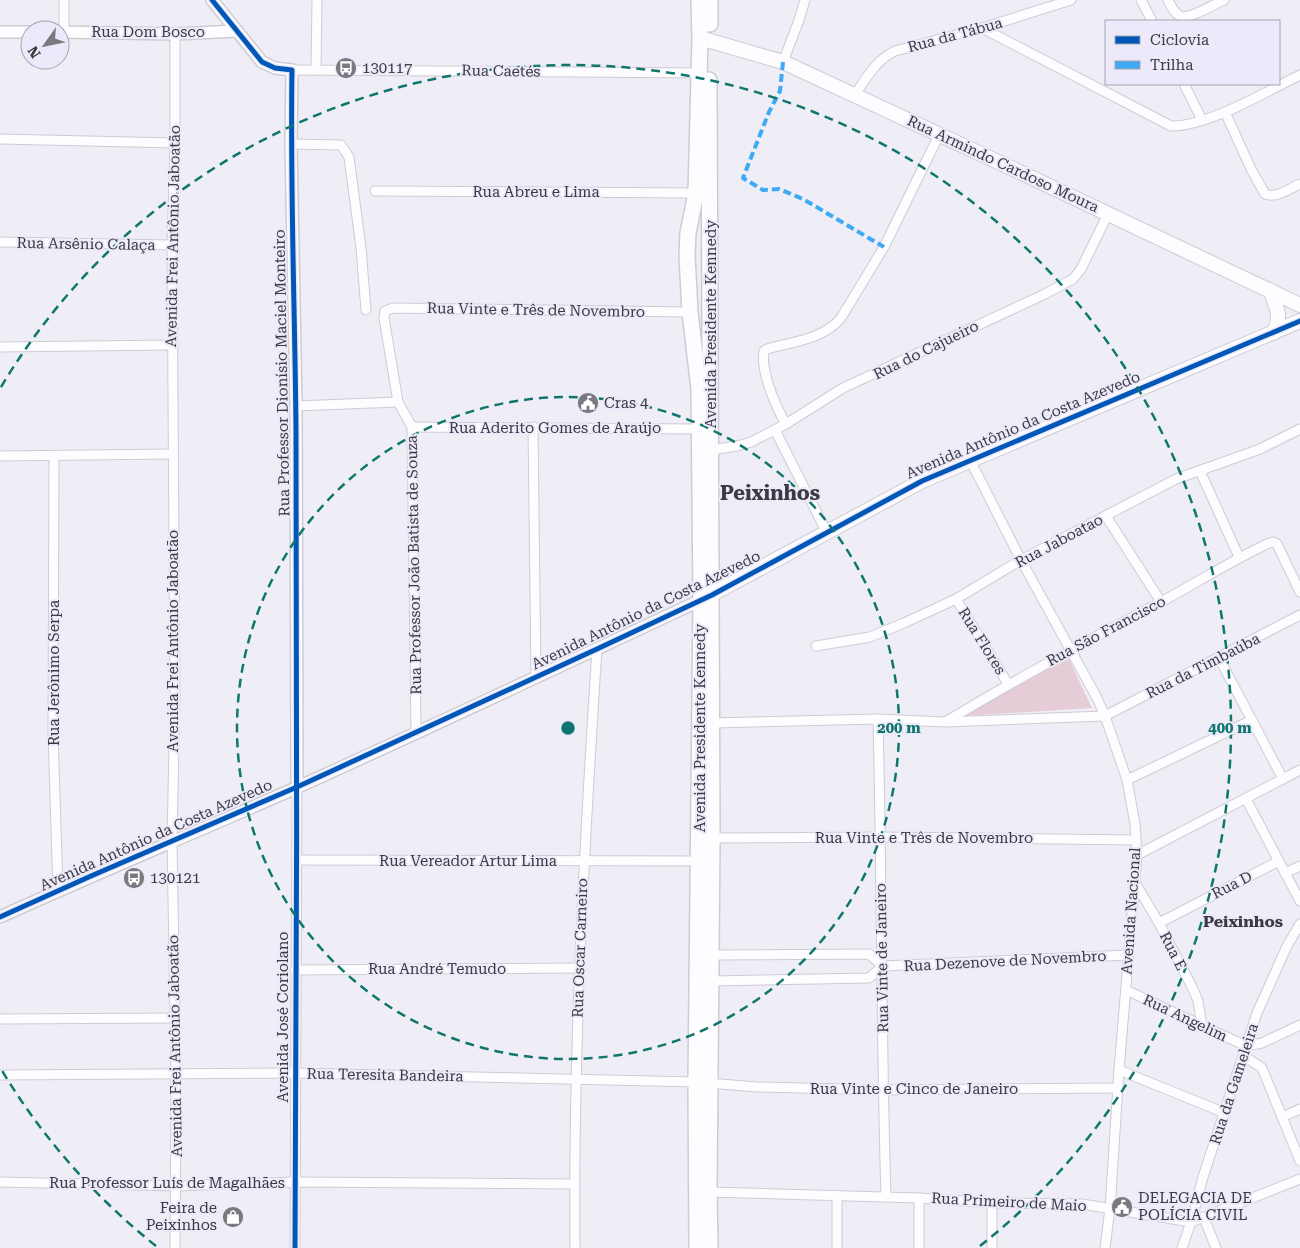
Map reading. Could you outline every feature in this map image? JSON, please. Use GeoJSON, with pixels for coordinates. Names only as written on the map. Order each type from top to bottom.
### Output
{"type":"FeatureCollection","features":[{"type":"Feature","properties":{"kind":"main road","name":"Avenida Presidente Kennedy"},"geometry":{"type":"LineString","coordinates":[[700,0],[705,39]]}},
{"type":"Feature","properties":{"kind":"main road","name":"Avenida Presidente Kennedy"},"geometry":{"type":"LineString","coordinates":[[696,1248],[703,1083],[712,981],[712,723],[698,374],[690,312],[687,256],[688,234],[696,193],[705,39],[710,0]]}},
{"type":"Feature","properties":{"kind":"main road","name":"Rua Armindo Cardoso Moura"},"geometry":{"type":"LineString","coordinates":[[705,39],[783,62],[1300,305]]}},
{"type":"Feature","properties":{"kind":"main road","name":"Avenida Presidente Kennedy"},"geometry":{"type":"LineString","coordinates":[[704,73],[711,450],[699,861],[703,1083],[710,1248]]}},
{"type":"Feature","properties":{"kind":"main road"},"geometry":{"type":"LineString","coordinates":[[1270,290],[1279,317],[1278,326],[1273,333]]}},
{"type":"Feature","properties":{"kind":"main road","name":"Avenida Antônio da Costa Azevedo"},"geometry":{"type":"LineString","coordinates":[[706,597],[922,481],[1300,321]]}},
{"type":"Feature","properties":{"kind":"street"},"geometry":{"type":"LineString","coordinates":[[63,20],[64,0]]}},
{"type":"Feature","properties":{"kind":"street"},"geometry":{"type":"LineString","coordinates":[[212,0],[262,62],[275,68],[292,70]]}},
{"type":"Feature","properties":{"kind":"street"},"geometry":{"type":"LineString","coordinates":[[316,70],[317,0]]}},
{"type":"Feature","properties":{"kind":"street"},"geometry":{"type":"LineString","coordinates":[[783,62],[805,0]]}},
{"type":"Feature","properties":{"kind":"street","name":"Rua da Tábua"},"geometry":{"type":"LineString","coordinates":[[855,95],[884,56],[895,51],[982,28],[1071,0]]}},
{"type":"Feature","properties":{"kind":"street"},"geometry":{"type":"LineString","coordinates":[[1141,0],[1151,20]]}},
{"type":"Feature","properties":{"kind":"street"},"geometry":{"type":"LineString","coordinates":[[1168,0],[1179,16],[1191,15],[1224,0]]}},
{"type":"Feature","properties":{"kind":"street"},"geometry":{"type":"LineString","coordinates":[[982,28],[1171,126],[1189,124],[1225,112],[1280,85]]}},
{"type":"Feature","properties":{"kind":"street","name":"Rua Dom Bosco"},"geometry":{"type":"LineString","coordinates":[[70,32],[175,34],[237,31]]}},
{"type":"Feature","properties":{"kind":"street"},"geometry":{"type":"LineString","coordinates":[[0,32],[20,32]]}},
{"type":"Feature","properties":{"kind":"street","name":"Avenida Frei Antônio Jaboatão"},"geometry":{"type":"LineString","coordinates":[[175,34],[175,143],[172,245],[175,697],[172,841],[176,1073],[175,1248]]}},
{"type":"Feature","properties":{"kind":"street","name":"Rua Caetés"},"geometry":{"type":"LineString","coordinates":[[292,70],[704,73]]}},
{"type":"Feature","properties":{"kind":"street","name":"Rua Professor Dionísio Maciel Monteiro"},"geometry":{"type":"LineString","coordinates":[[292,70],[291,144],[296,406],[298,787]]}},
{"type":"Feature","properties":{"kind":"street"},"geometry":{"type":"LineString","coordinates":[[1280,85],[1300,75]]}},
{"type":"Feature","properties":{"kind":"street"},"geometry":{"type":"LineString","coordinates":[[1184,85],[1202,120]]}},
{"type":"Feature","properties":{"kind":"street"},"geometry":{"type":"LineString","coordinates":[[1225,112],[1262,190],[1268,196],[1279,194],[1300,184]]}},
{"type":"Feature","properties":{"kind":"street"},"geometry":{"type":"LineString","coordinates":[[786,424],[772,396],[763,360],[764,351],[824,333],[838,322],[884,247],[940,135]]}},
{"type":"Feature","properties":{"kind":"street"},"geometry":{"type":"LineString","coordinates":[[0,139],[175,143]]}},
{"type":"Feature","properties":{"kind":"street"},"geometry":{"type":"LineString","coordinates":[[291,144],[341,145],[349,157],[361,248],[366,310]]}},
{"type":"Feature","properties":{"kind":"street","name":"Rua Abreu e Lima"},"geometry":{"type":"LineString","coordinates":[[375,191],[696,193]]}},
{"type":"Feature","properties":{"kind":"street","name":"Rua do Cajueiro"},"geometry":{"type":"LineString","coordinates":[[711,450],[751,442],[786,424],[843,388],[1045,294],[1073,279],[1081,269],[1108,214]]}},
{"type":"Feature","properties":{"kind":"street","name":"Rua Arsênio Calaça"},"geometry":{"type":"LineString","coordinates":[[0,242],[172,245]]}},
{"type":"Feature","properties":{"kind":"street","name":"Rua Vinte e Três de Novembro"},"geometry":{"type":"LineString","coordinates":[[384,313],[388,309],[393,308],[690,312]]}},
{"type":"Feature","properties":{"kind":"street","name":"Rua Professor João Batista de Souza"},"geometry":{"type":"LineString","coordinates":[[384,313],[398,402],[412,427],[416,732]]}},
{"type":"Feature","properties":{"kind":"street"},"geometry":{"type":"LineString","coordinates":[[0,347],[172,345]]}},
{"type":"Feature","properties":{"kind":"street"},"geometry":{"type":"LineString","coordinates":[[296,406],[398,402]]}},
{"type":"Feature","properties":{"kind":"street","name":"Rua Aderito Gomes de Araújo"},"geometry":{"type":"LineString","coordinates":[[412,427],[699,429]]}},
{"type":"Feature","properties":{"kind":"street"},"geometry":{"type":"LineString","coordinates":[[533,427],[536,678]]}},
{"type":"Feature","properties":{"kind":"street","name":"Rua Jaboatao"},"geometry":{"type":"LineString","coordinates":[[816,646],[870,637],[956,599],[1022,560],[1176,479],[1260,449],[1300,429]]}},
{"type":"Feature","properties":{"kind":"street"},"geometry":{"type":"LineString","coordinates":[[775,430],[826,531]]}},
{"type":"Feature","properties":{"kind":"street"},"geometry":{"type":"LineString","coordinates":[[0,456],[172,454]]}},
{"type":"Feature","properties":{"kind":"street","name":"Rua Jerônimo Serpa"},"geometry":{"type":"LineString","coordinates":[[54,456],[53,733],[58,891]]}},
{"type":"Feature","properties":{"kind":"street","name":"Avenida Nacional"},"geometry":{"type":"LineString","coordinates":[[970,460],[1105,716],[1127,780],[1137,855],[1119,1070],[1110,1208],[1105,1248]]}},
{"type":"Feature","properties":{"kind":"street"},"geometry":{"type":"LineString","coordinates":[[1200,471],[1239,557]]}},
{"type":"Feature","properties":{"kind":"street"},"geometry":{"type":"LineString","coordinates":[[1106,516],[1161,602]]}},
{"type":"Feature","properties":{"kind":"street","name":"Rua São Francisco"},"geometry":{"type":"LineString","coordinates":[[944,722],[1071,649],[1161,602],[1239,557],[1269,543],[1277,544],[1300,592]]}},
{"type":"Feature","properties":{"kind":"street","name":"Avenida Antônio da Costa Azevedo"},"geometry":{"type":"LineString","coordinates":[[0,917],[298,787],[536,678],[706,597]]}},
{"type":"Feature","properties":{"kind":"street","name":"Rua Flores"},"geometry":{"type":"LineString","coordinates":[[956,599],[1008,684]]}},
{"type":"Feature","properties":{"kind":"street","name":"Rua da Timbaúba"},"geometry":{"type":"LineString","coordinates":[[1105,716],[1300,615]]}},
{"type":"Feature","properties":{"kind":"street","name":"Rua Oscar Carneiro"},"geometry":{"type":"LineString","coordinates":[[575,1248],[574,1184],[579,968],[583,862],[597,649]]}},
{"type":"Feature","properties":{"kind":"street"},"geometry":{"type":"LineString","coordinates":[[1219,658],[1283,779]]}},
{"type":"Feature","properties":{"kind":"street"},"geometry":{"type":"LineString","coordinates":[[712,723],[878,719],[944,722],[1105,716]]}},
{"type":"Feature","properties":{"kind":"street","name":"Rua Vinte de Janeiro"},"geometry":{"type":"LineString","coordinates":[[878,719],[886,1197]]}},
{"type":"Feature","properties":{"kind":"street"},"geometry":{"type":"LineString","coordinates":[[1127,780],[1252,720]]}},
{"type":"Feature","properties":{"kind":"street"},"geometry":{"type":"LineString","coordinates":[[1137,855],[1300,770]]}},
{"type":"Feature","properties":{"kind":"street","name":"Avenida José Coriolano"},"geometry":{"type":"LineString","coordinates":[[295,1248],[298,787]]}},
{"type":"Feature","properties":{"kind":"street"},"geometry":{"type":"LineString","coordinates":[[1246,799],[1300,901]]}},
{"type":"Feature","properties":{"kind":"street","name":"Rua Vinte e Três de Novembro"},"geometry":{"type":"LineString","coordinates":[[712,838],[881,837],[1135,840]]}},
{"type":"Feature","properties":{"kind":"street","name":"Rua Vereador Artur Lima"},"geometry":{"type":"LineString","coordinates":[[297,860],[699,861]]}},
{"type":"Feature","properties":{"kind":"street","name":"Rua D"},"geometry":{"type":"LineString","coordinates":[[1159,923],[1279,861]]}},
{"type":"Feature","properties":{"kind":"street"},"geometry":{"type":"LineString","coordinates":[[1285,873],[1300,866]]}},
{"type":"Feature","properties":{"kind":"street","name":"Rua E"},"geometry":{"type":"LineString","coordinates":[[1134,880],[1159,923],[1196,995],[1202,1026]]}},
{"type":"Feature","properties":{"kind":"street","name":"Rua da Gameleira"},"geometry":{"type":"LineString","coordinates":[[1182,1248],[1203,1178],[1265,992],[1300,924]]}},
{"type":"Feature","properties":{"kind":"street","name":"Rua Dezenove de Novembro"},"geometry":{"type":"LineString","coordinates":[[711,955],[869,954],[883,966]]}},
{"type":"Feature","properties":{"kind":"street","name":"Rua Dezenove de Novembro"},"geometry":{"type":"LineString","coordinates":[[712,981],[869,978],[883,966],[1128,955]]}},
{"type":"Feature","properties":{"kind":"street","name":"Rua André Temudo"},"geometry":{"type":"LineString","coordinates":[[296,970],[579,968]]}},
{"type":"Feature","properties":{"kind":"street","name":"Rua Angelim"},"geometry":{"type":"LineString","coordinates":[[1126,990],[1246,1046],[1262,1043],[1300,1025]]}},
{"type":"Feature","properties":{"kind":"street"},"geometry":{"type":"LineString","coordinates":[[0,1019],[175,1018]]}},
{"type":"Feature","properties":{"kind":"street"},"geometry":{"type":"LineString","coordinates":[[1242,1059],[1250,1060],[1262,1068],[1300,1161]]}},
{"type":"Feature","properties":{"kind":"street"},"geometry":{"type":"LineString","coordinates":[[1119,1070],[1225,1113]]}},
{"type":"Feature","properties":{"kind":"street","name":"Rua Teresita Bandeira"},"geometry":{"type":"LineString","coordinates":[[0,1075],[295,1073],[703,1083]]}},
{"type":"Feature","properties":{"kind":"street","name":"Rua Vinte e Cinco de Janeiro"},"geometry":{"type":"LineString","coordinates":[[703,1083],[756,1087],[883,1090],[1118,1088]]}},
{"type":"Feature","properties":{"kind":"street"},"geometry":{"type":"LineString","coordinates":[[1282,1117],[1300,1109]]}},
{"type":"Feature","properties":{"kind":"street","name":"Rua Primeiro de Maio"},"geometry":{"type":"LineString","coordinates":[[708,1192],[919,1198],[992,1203],[1082,1204],[1191,1222],[1300,1179]]}},
{"type":"Feature","properties":{"kind":"street","name":"Rua Professor Luís de Magalhães"},"geometry":{"type":"LineString","coordinates":[[0,1182],[176,1186],[296,1182],[574,1184]]}},
{"type":"Feature","properties":{"kind":"street"},"geometry":{"type":"LineString","coordinates":[[837,1196],[837,1248]]}},
{"type":"Feature","properties":{"kind":"street"},"geometry":{"type":"LineString","coordinates":[[919,1198],[919,1248]]}},
{"type":"Feature","properties":{"kind":"street"},"geometry":{"type":"LineString","coordinates":[[992,1203],[992,1248]]}},
{"type":"Feature","properties":{"kind":"street"},"geometry":{"type":"LineString","coordinates":[[1204,1218],[1216,1248]]}},
{"type":"Feature","properties":{"kind":"shaded area"},"geometry":{"type":"Polygon","coordinates":[[[1067,655],[1092,708],[962,716],[1067,655]]]}},
{"type":"Feature","properties":{"kind":"marked path"},"geometry":{"type":"LineString","coordinates":[[783,62],[780,91],[769,112],[743,178],[763,190],[779,189],[803,199],[884,247]]}},
{"type":"Feature","properties":{"kind":"cycle path"},"geometry":{"type":"LineString","coordinates":[[212,0],[262,62],[275,68],[292,70],[296,533],[295,1248]]}},
{"type":"Feature","properties":{"kind":"cycle path"},"geometry":{"type":"LineString","coordinates":[[0,917],[297,787],[712,595],[922,481],[1300,321]]}},
{"type":"Feature","properties":{"kind":"place","name":"130117"},"geometry":{"type":"Point","coordinates":[346,68]}},
{"type":"Feature","properties":{"kind":"place","name":"Cras 4"},"geometry":{"type":"Point","coordinates":[588,403]}},
{"type":"Feature","properties":{"kind":"place","name":"130121"},"geometry":{"type":"Point","coordinates":[134,878]}},
{"type":"Feature","properties":{"kind":"place","name":"DELEGACIA DE POLÍCIA CIVIL"},"geometry":{"type":"Point","coordinates":[1122,1207]}},
{"type":"Feature","properties":{"kind":"place","name":"Feira de Peixinhos"},"geometry":{"type":"Point","coordinates":[233,1217]}},
{"type":"Feature","properties":{"kind":"district","name":"Peixinhos"},"geometry":{"type":"Point","coordinates":[770,493]}},
{"type":"Feature","properties":{"kind":"district","name":"Peixinhos"},"geometry":{"type":"Point","coordinates":[1243,921]}}]}
